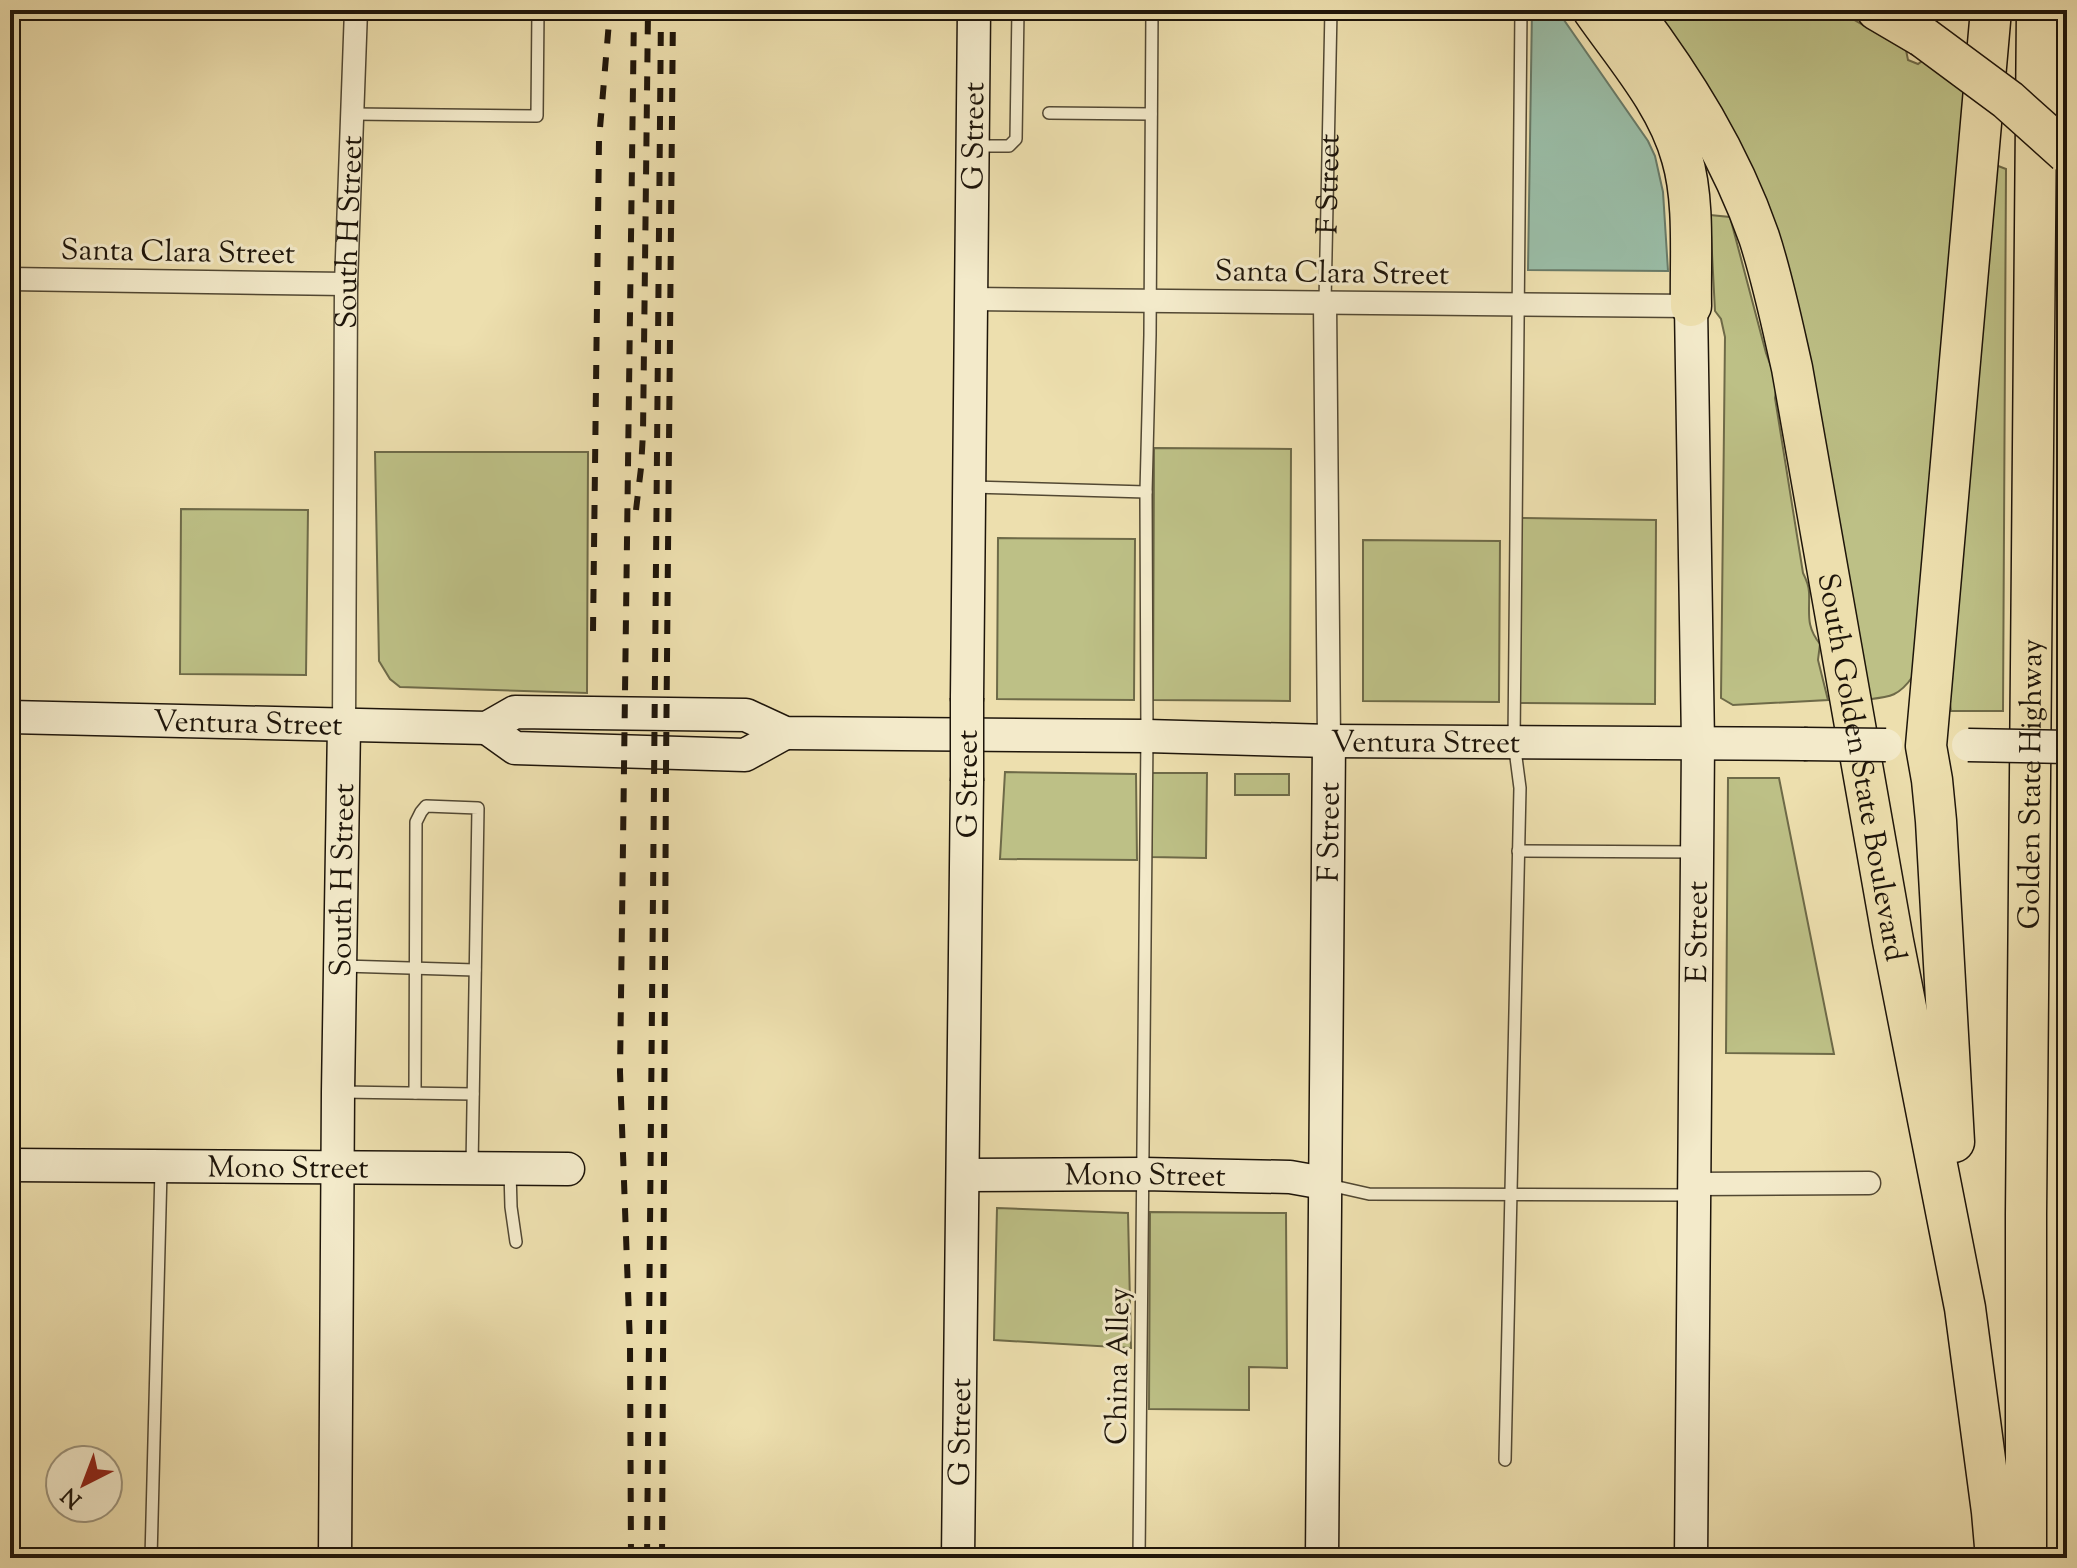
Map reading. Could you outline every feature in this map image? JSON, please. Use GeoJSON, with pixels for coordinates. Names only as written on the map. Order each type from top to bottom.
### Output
{"type":"FeatureCollection","features":[{"type":"Feature","properties":{"kind":"highway"},"geometry":{"type":"LineString","coordinates":[[1593,10],[1655,99],[1673,132],[1682,159],[1689,214],[1691,306]]}},
{"type":"Feature","properties":{"kind":"highway","name":"South Golden State Boulevard"},"geometry":{"type":"LineString","coordinates":[[1631,10],[1687,87],[1717,141],[1740,188],[1777,302],[1792,368],[1890,926],[1965,1308],[1996,1558]]}},
{"type":"Feature","properties":{"kind":"highway"},"geometry":{"type":"LineString","coordinates":[[1877,10],[1963,56],[2067,127]]}},
{"type":"Feature","properties":{"kind":"highway"},"geometry":{"type":"LineString","coordinates":[[1965,1308],[1942,965],[1936,821],[1926,746],[1991,10]]}},
{"type":"Feature","properties":{"kind":"highway","name":"Golden State Highway"},"geometry":{"type":"LineString","coordinates":[[2026,1558],[2026,1215],[2037,10]]}},
{"type":"Feature","properties":{"kind":"highway"},"geometry":{"type":"LineString","coordinates":[[1923,37],[2008,100],[2067,153]]}},
{"type":"Feature","properties":{"kind":"street","name":"South H Street"},"geometry":{"type":"LineString","coordinates":[[335,1558],[346,284],[356,10]]}},
{"type":"Feature","properties":{"kind":"street","name":"G Street"},"geometry":{"type":"LineString","coordinates":[[958,1558],[974,10]]}},
{"type":"Feature","properties":{"kind":"street","name":"Santa Clara Street"},"geometry":{"type":"LineString","coordinates":[[10,279],[346,284]]}},
{"type":"Feature","properties":{"kind":"street","name":"Santa Clara Street"},"geometry":{"type":"LineString","coordinates":[[971,299],[1691,306]]}},
{"type":"Feature","properties":{"kind":"street","name":"F Street"},"geometry":{"type":"LineString","coordinates":[[1322,1558],[1329,741],[1325,302]]}},
{"type":"Feature","properties":{"kind":"street","name":"E Street"},"geometry":{"type":"LineString","coordinates":[[1691,306],[1698,743],[1691,1558]]}},
{"type":"Feature","properties":{"kind":"street","name":"Ventura Street"},"geometry":{"type":"LineString","coordinates":[[10,717],[487,728],[515,712],[746,715],[785,733],[2067,747]]}},
{"type":"Feature","properties":{"kind":"street","name":"Mono Street"},"geometry":{"type":"LineString","coordinates":[[10,1165],[568,1169]]}},
{"type":"Feature","properties":{"kind":"street","name":"Mono Street"},"geometry":{"type":"LineString","coordinates":[[963,1175],[1290,1177],[1324,1183]]}},
{"type":"Feature","properties":{"kind":"street"},"geometry":{"type":"LineString","coordinates":[[1694,1190],[1869,1183]]}},
{"type":"Feature","properties":{"kind":"lane"},"geometry":{"type":"LineString","coordinates":[[352,114],[537,116],[538,10]]}},
{"type":"Feature","properties":{"kind":"lane"},"geometry":{"type":"LineString","coordinates":[[973,146],[1009,146],[1016,139],[1018,10]]}},
{"type":"Feature","properties":{"kind":"lane","name":"China Alley"},"geometry":{"type":"LineString","coordinates":[[1139,1558],[1152,10]]}},
{"type":"Feature","properties":{"kind":"lane","name":"F Street"},"geometry":{"type":"LineString","coordinates":[[1325,302],[1331,10]]}},
{"type":"Feature","properties":{"kind":"lane"},"geometry":{"type":"LineString","coordinates":[[1505,1460],[1520,788],[1514,742],[1521,10]]}},
{"type":"Feature","properties":{"kind":"lane"},"geometry":{"type":"LineString","coordinates":[[1049,113],[1151,114]]}},
{"type":"Feature","properties":{"kind":"lane"},"geometry":{"type":"LineString","coordinates":[[969,487],[1146,492]]}},
{"type":"Feature","properties":{"kind":"lane"},"geometry":{"type":"LineString","coordinates":[[415,1093],[416,822],[426,806],[478,808],[472,1168]]}},
{"type":"Feature","properties":{"kind":"lane"},"geometry":{"type":"LineString","coordinates":[[1518,851],[1697,852]]}},
{"type":"Feature","properties":{"kind":"lane"},"geometry":{"type":"LineString","coordinates":[[340,966],[475,970]]}},
{"type":"Feature","properties":{"kind":"lane"},"geometry":{"type":"LineString","coordinates":[[338,1092],[473,1094]]}},
{"type":"Feature","properties":{"kind":"lane"},"geometry":{"type":"LineString","coordinates":[[151,1558],[162,1166]]}},
{"type":"Feature","properties":{"kind":"lane"},"geometry":{"type":"LineString","coordinates":[[510,1168],[516,1242]]}},
{"type":"Feature","properties":{"kind":"lane"},"geometry":{"type":"LineString","coordinates":[[1324,1183],[1369,1194],[1512,1195],[1694,1190]]}},
{"type":"Feature","properties":{"kind":"green space"},"geometry":{"type":"Polygon","coordinates":[[[1669,10],[1837,10],[1906,50],[1908,60],[1918,64],[1926,58],[1972,91],[1913,676],[1892,695],[1863,700],[1803,349],[1662,26],[1665,21],[1663,16],[1669,10]]]}},
{"type":"Feature","properties":{"kind":"green space"},"geometry":{"type":"Polygon","coordinates":[[[1993,164],[2006,169],[2003,711],[1951,711],[1949,696],[1993,164]]]}},
{"type":"Feature","properties":{"kind":"green space"},"geometry":{"type":"Polygon","coordinates":[[[1710,215],[1730,217],[1766,353],[1777,383],[1775,398],[1803,573],[1809,590],[1810,625],[1820,644],[1818,660],[1828,700],[1733,705],[1721,698],[1725,337],[1721,319],[1715,311],[1710,215]]]}},
{"type":"Feature","properties":{"kind":"green space"},"geometry":{"type":"Polygon","coordinates":[[[1154,448],[1291,449],[1290,701],[1153,700],[1154,448]]]}},
{"type":"Feature","properties":{"kind":"green space"},"geometry":{"type":"Polygon","coordinates":[[[375,452],[588,452],[587,693],[400,687],[390,679],[379,661],[375,452]]]}},
{"type":"Feature","properties":{"kind":"green space"},"geometry":{"type":"Polygon","coordinates":[[[181,509],[308,510],[306,675],[180,674],[181,509]]]}},
{"type":"Feature","properties":{"kind":"green space"},"geometry":{"type":"Polygon","coordinates":[[[1518,518],[1656,520],[1655,704],[1518,703],[1518,518]]]}},
{"type":"Feature","properties":{"kind":"green space"},"geometry":{"type":"Polygon","coordinates":[[[998,538],[1135,539],[1134,700],[997,699],[998,538]]]}},
{"type":"Feature","properties":{"kind":"green space"},"geometry":{"type":"Polygon","coordinates":[[[1363,540],[1500,541],[1499,702],[1363,701],[1363,540]]]}},
{"type":"Feature","properties":{"kind":"green space"},"geometry":{"type":"Polygon","coordinates":[[[1005,772],[1136,774],[1137,860],[1000,859],[1005,772]]]}},
{"type":"Feature","properties":{"kind":"green space"},"geometry":{"type":"Polygon","coordinates":[[[1152,773],[1207,773],[1206,858],[1151,857],[1152,773]]]}},
{"type":"Feature","properties":{"kind":"green space"},"geometry":{"type":"Polygon","coordinates":[[[1235,774],[1289,774],[1289,795],[1235,795],[1235,774]]]}},
{"type":"Feature","properties":{"kind":"green space"},"geometry":{"type":"Polygon","coordinates":[[[1728,778],[1779,778],[1834,1054],[1726,1053],[1728,778]]]}},
{"type":"Feature","properties":{"kind":"green space"},"geometry":{"type":"Polygon","coordinates":[[[997,1208],[1128,1213],[1131,1348],[994,1340],[997,1208]]]}},
{"type":"Feature","properties":{"kind":"green space"},"geometry":{"type":"Polygon","coordinates":[[[1150,1212],[1286,1213],[1287,1368],[1249,1367],[1249,1410],[1149,1409],[1150,1212]]]}},
{"type":"Feature","properties":{"kind":"shaded area"},"geometry":{"type":"Polygon","coordinates":[[[1532,10],[1557,10],[1648,141],[1655,156],[1663,192],[1668,271],[1528,270],[1532,10]]]}},
{"type":"Feature","properties":{"kind":"railway"},"geometry":{"type":"LineString","coordinates":[[593,631],[599,140],[610,10]]}},
{"type":"Feature","properties":{"kind":"railway"},"geometry":{"type":"LineString","coordinates":[[631,1558],[630,1345],[620,1072],[634,10]]}},
{"type":"Feature","properties":{"kind":"railway"},"geometry":{"type":"LineString","coordinates":[[636,510],[643,433],[648,10]]}},
{"type":"Feature","properties":{"kind":"railway"},"geometry":{"type":"LineString","coordinates":[[647,1558],[661,10]]}},
{"type":"Feature","properties":{"kind":"railway"},"geometry":{"type":"LineString","coordinates":[[662,1558],[673,10]]}}]}
